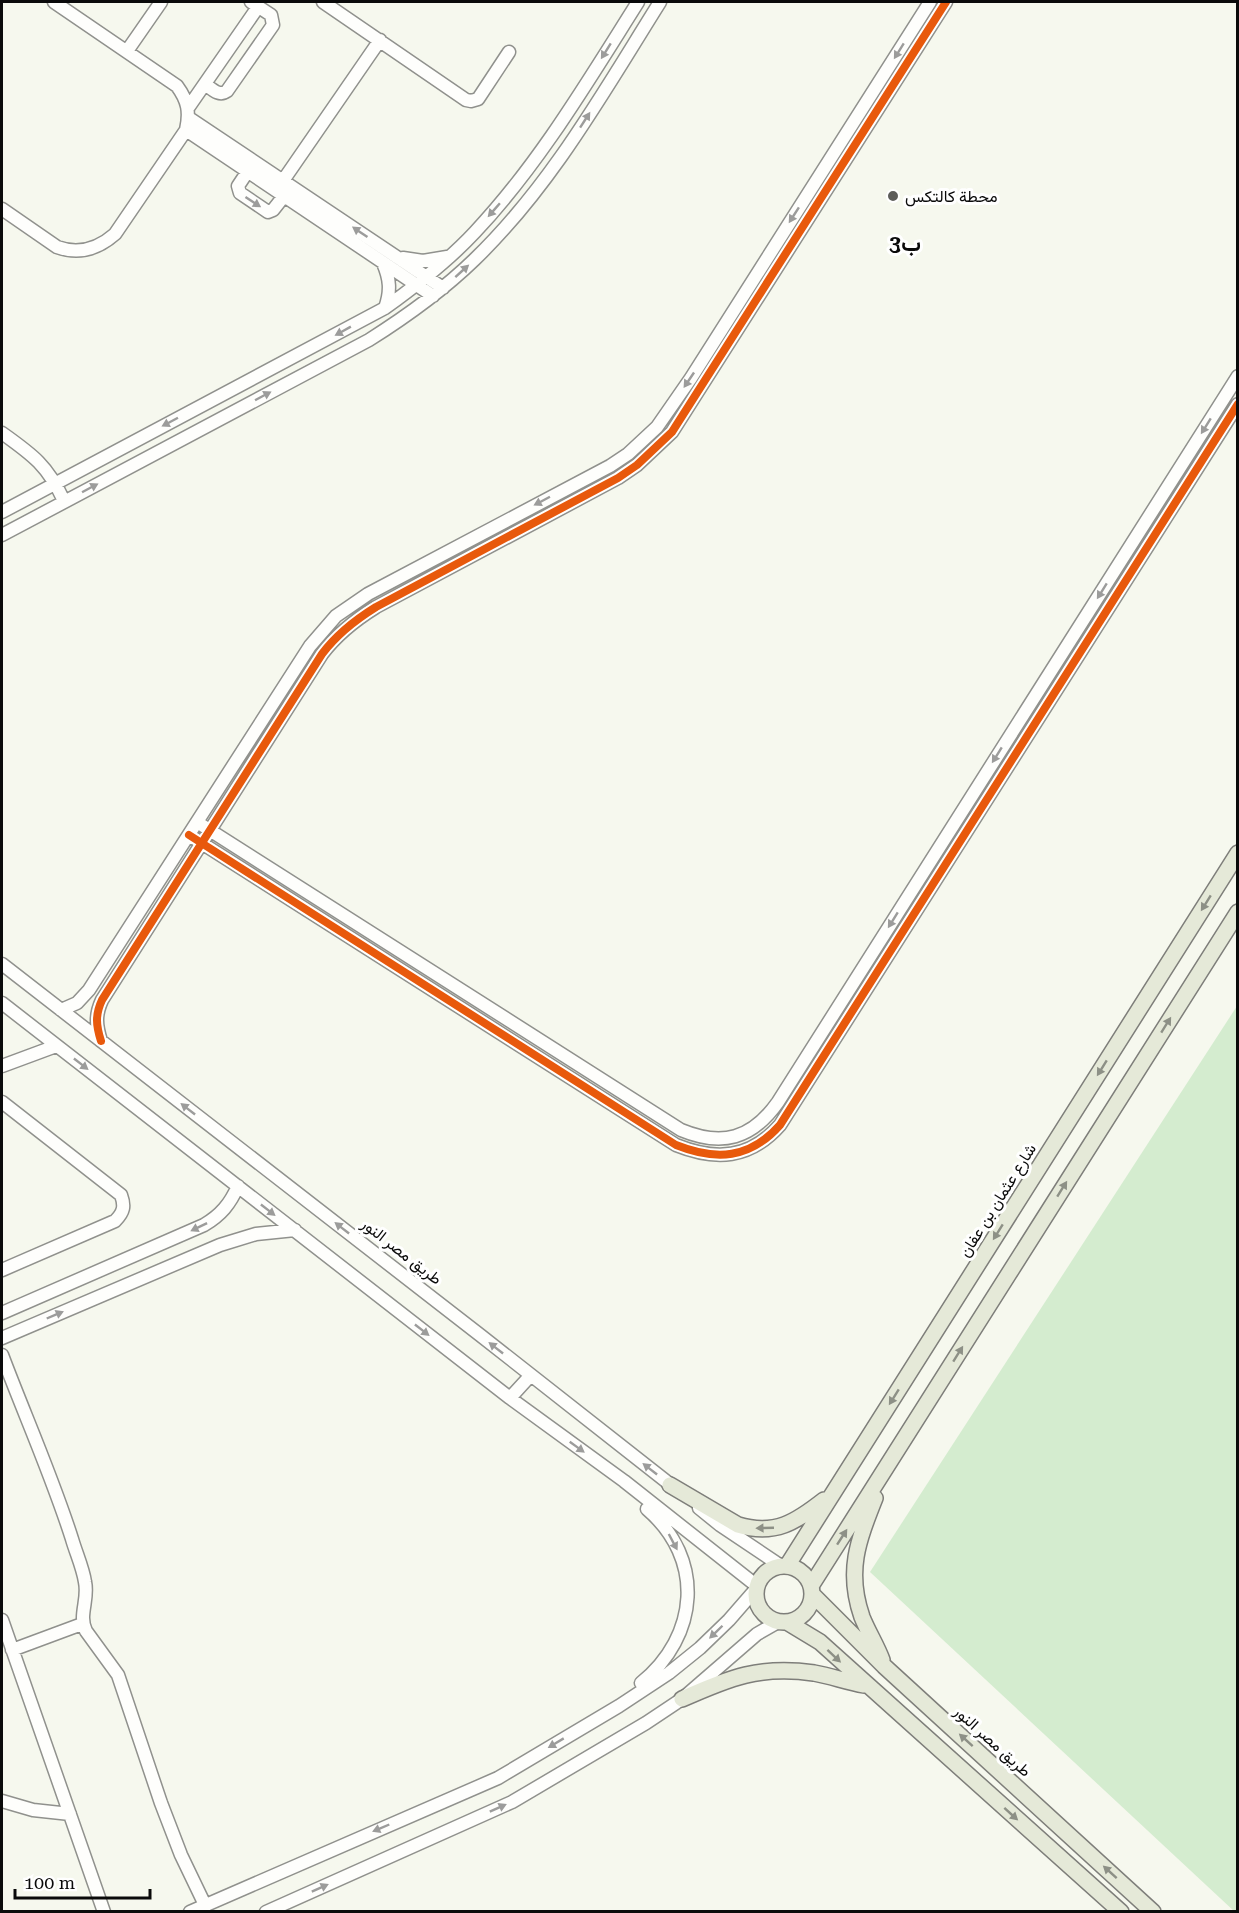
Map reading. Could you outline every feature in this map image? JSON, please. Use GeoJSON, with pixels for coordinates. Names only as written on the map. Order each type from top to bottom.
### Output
{"type":"FeatureCollection","features":[{"type":"Feature","properties":{"kind":"main road","name":"شارع عثمان بن عفان"},"geometry":{"type":"LineString","coordinates":[[784,1566],[834,1492],[1238,854]]}},
{"type":"Feature","properties":{"kind":"main road"},"geometry":{"type":"LineString","coordinates":[[811,1590],[1238,912]]}},
{"type":"Feature","properties":{"kind":"main road"},"geometry":{"type":"LineString","coordinates":[[884,1666],[863,1619],[856,1593],[854,1566],[859,1539],[887,1466]]}},
{"type":"Feature","properties":{"kind":"main road"},"geometry":{"type":"LineString","coordinates":[[670,1485],[738,1525],[762,1529],[775,1528],[798,1520],[834,1492]]}},
{"type":"Feature","properties":{"kind":"main road"},"geometry":{"type":"LineString","coordinates":[[783,1622],[802,1616],[811,1602],[811,1590],[802,1572],[784,1566],[774,1567],[763,1574],[756,1588],[758,1606],[770,1619],[783,1622],[820,1642],[1121,1911]]}},
{"type":"Feature","properties":{"kind":"main road","name":"طريق مصر النور"},"geometry":{"type":"LineString","coordinates":[[811,1590],[884,1666],[1153,1911]]}},
{"type":"Feature","properties":{"kind":"main road"},"geometry":{"type":"LineString","coordinates":[[682,1699],[731,1678],[748,1673],[772,1671],[814,1673],[867,1686]]}},
{"type":"Feature","properties":{"kind":"street"},"geometry":{"type":"LineString","coordinates":[[54,2],[177,86],[184,96],[188,118],[248,171],[394,255],[443,288]]}},
{"type":"Feature","properties":{"kind":"street"},"geometry":{"type":"LineString","coordinates":[[127,51],[161,2]]}},
{"type":"Feature","properties":{"kind":"street"},"geometry":{"type":"LineString","coordinates":[[323,2],[463,98],[471,101],[478,99],[509,52]]}},
{"type":"Feature","properties":{"kind":"street"},"geometry":{"type":"LineString","coordinates":[[2,512],[385,308],[427,277],[480,227],[515,186],[570,107],[638,2]]}},
{"type":"Feature","properties":{"kind":"street"},"geometry":{"type":"LineString","coordinates":[[2,535],[369,340],[443,288],[496,237],[530,198],[574,137],[660,2]]}},
{"type":"Feature","properties":{"kind":"street"},"geometry":{"type":"LineString","coordinates":[[61,1010],[77,1003],[89,990],[310,646],[336,616],[368,594],[610,466],[634,449],[657,427],[691,378],[930,2]]}},
{"type":"Feature","properties":{"kind":"street"},"geometry":{"type":"LineString","coordinates":[[101,1041],[96,1026],[96,1016],[102,1000],[333,640],[376,607],[618,478],[646,457],[672,432],[946,2]]}},
{"type":"Feature","properties":{"kind":"street"},"geometry":{"type":"LineString","coordinates":[[2,209],[57,247],[66,250],[88,250],[103,244],[115,234],[188,118],[204,84],[255,4],[272,15],[273,22],[224,93],[218,94],[204,84]]}},
{"type":"Feature","properties":{"kind":"street"},"geometry":{"type":"LineString","coordinates":[[248,171],[238,188],[240,193],[267,211],[275,209],[281,189],[380,40]]}},
{"type":"Feature","properties":{"kind":"street"},"geometry":{"type":"LineString","coordinates":[[188,118],[281,189],[433,296]]}},
{"type":"Feature","properties":{"kind":"street"},"geometry":{"type":"LineString","coordinates":[[394,255],[408,260],[423,261],[451,255]]}},
{"type":"Feature","properties":{"kind":"street"},"geometry":{"type":"LineString","coordinates":[[382,262],[390,285],[385,308]]}},
{"type":"Feature","properties":{"kind":"street"},"geometry":{"type":"LineString","coordinates":[[197,822],[681,1130],[699,1137],[717,1139],[736,1136],[753,1129],[767,1117],[777,1102],[1238,376]]}},
{"type":"Feature","properties":{"kind":"street"},"geometry":{"type":"LineString","coordinates":[[189,835],[676,1145],[703,1154],[718,1156],[745,1150],[770,1136],[790,1110],[1238,404]]}},
{"type":"Feature","properties":{"kind":"street"},"geometry":{"type":"LineString","coordinates":[[2,433],[32,455],[45,468],[64,501]]}},
{"type":"Feature","properties":{"kind":"street","name":"طريق مصر النور"},"geometry":{"type":"LineString","coordinates":[[2,964],[531,1375],[720,1525],[784,1566]]}},
{"type":"Feature","properties":{"kind":"street"},"geometry":{"type":"LineString","coordinates":[[2,1003],[510,1398],[624,1481],[756,1588],[729,1620],[700,1648],[661,1678],[619,1706],[498,1778],[190,1911]]}},
{"type":"Feature","properties":{"kind":"street"},"geometry":{"type":"LineString","coordinates":[[2,1066],[56,1046]]}},
{"type":"Feature","properties":{"kind":"street"},"geometry":{"type":"LineString","coordinates":[[2,1102],[121,1195],[124,1204],[122,1214],[116,1221],[2,1270]]}},
{"type":"Feature","properties":{"kind":"street"},"geometry":{"type":"LineString","coordinates":[[2,1313],[204,1226],[226,1209],[238,1186]]}},
{"type":"Feature","properties":{"kind":"street"},"geometry":{"type":"LineString","coordinates":[[2,1338],[220,1245],[256,1234],[295,1230]]}},
{"type":"Feature","properties":{"kind":"street"},"geometry":{"type":"LineString","coordinates":[[2,1355],[64,1513],[86,1583],[82,1624],[118,1675],[161,1803],[181,1855],[205,1905]]}},
{"type":"Feature","properties":{"kind":"street"},"geometry":{"type":"LineString","coordinates":[[510,1398],[531,1375]]}},
{"type":"Feature","properties":{"kind":"street"},"geometry":{"type":"LineString","coordinates":[[619,1706],[656,1671],[671,1652],[681,1631],[687,1608],[687,1584],[682,1560],[673,1538],[658,1519],[640,1503],[624,1481]]}},
{"type":"Feature","properties":{"kind":"street"},"geometry":{"type":"LineString","coordinates":[[2,1620],[104,1911]]}},
{"type":"Feature","properties":{"kind":"street"},"geometry":{"type":"LineString","coordinates":[[266,1911],[512,1802],[646,1723],[682,1699],[757,1634],[783,1622]]}},
{"type":"Feature","properties":{"kind":"street"},"geometry":{"type":"LineString","coordinates":[[12,1650],[82,1624]]}},
{"type":"Feature","properties":{"kind":"street"},"geometry":{"type":"LineString","coordinates":[[2,1801],[33,1810],[70,1814]]}},
{"type":"Feature","properties":{"kind":"green space"},"geometry":{"type":"Polygon","coordinates":[[[1237,1006],[1238,1911],[1235,1912],[870,1572],[1237,1006]]]}},
{"type":"Feature","properties":{"kind":"cycle path"},"geometry":{"type":"LineString","coordinates":[[101,1041],[97,1020],[102,1000],[322,654],[347,628],[376,607],[618,478],[637,465],[672,432],[946,2]]}},
{"type":"Feature","properties":{"kind":"cycle path"},"geometry":{"type":"LineString","coordinates":[[189,835],[676,1145],[719,1155],[732,1154],[757,1145],[780,1125],[1238,404]]}},
{"type":"Feature","properties":{"kind":"place","name":"محطة كالتكس"},"geometry":{"type":"Point","coordinates":[893,196]}},
{"type":"Feature","properties":{"kind":"district","name":"ب3"},"geometry":{"type":"Point","coordinates":[905,243]}}]}
